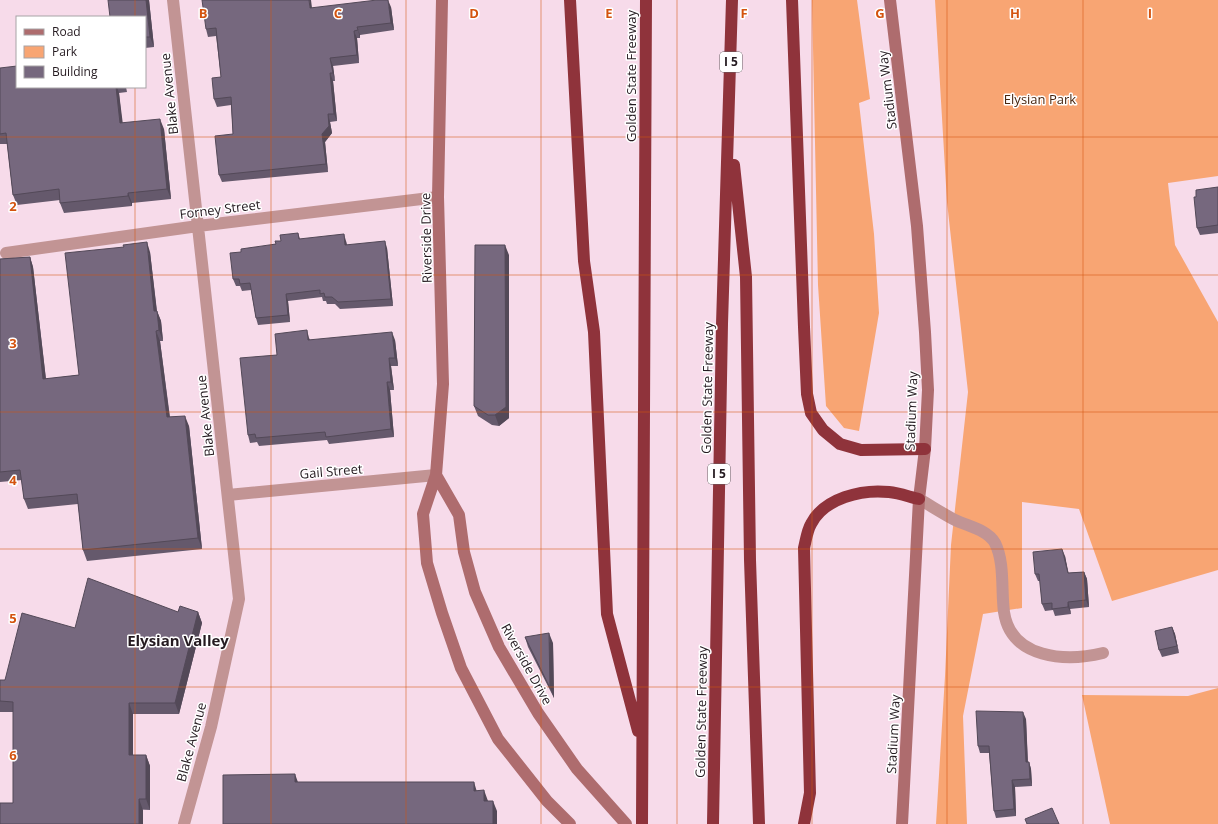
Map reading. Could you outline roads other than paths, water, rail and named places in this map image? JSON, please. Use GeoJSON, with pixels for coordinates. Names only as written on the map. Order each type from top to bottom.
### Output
{"type":"FeatureCollection","features":[{"type":"Feature","properties":{"kind":"highway"},"geometry":{"type":"LineString","coordinates":[[570,0],[584,261],[594,332],[607,614],[642,746]]}},
{"type":"Feature","properties":{"kind":"highway","name":"Golden State Freeway"},"geometry":{"type":"LineString","coordinates":[[642,824],[646,0]]}},
{"type":"Feature","properties":{"kind":"highway","name":"Golden State Freeway"},"geometry":{"type":"LineString","coordinates":[[714,824],[722,332],[732,0]]}},
{"type":"Feature","properties":{"kind":"highway"},"geometry":{"type":"LineString","coordinates":[[792,0],[807,394],[811,413],[823,430],[840,444],[861,450],[925,449]]}},
{"type":"Feature","properties":{"kind":"highway"},"geometry":{"type":"LineString","coordinates":[[729,124],[746,277],[750,560],[759,824]]}},
{"type":"Feature","properties":{"kind":"highway"},"geometry":{"type":"LineString","coordinates":[[804,824],[810,793],[804,548],[811,524],[819,512],[833,502],[852,494],[890,492],[919,499]]}},
{"type":"Feature","properties":{"kind":"main road","name":"Riverside Drive"},"geometry":{"type":"LineString","coordinates":[[442,0],[438,198],[443,384],[436,475],[423,514],[427,563],[461,668],[498,739],[547,801],[570,824]]}},
{"type":"Feature","properties":{"kind":"main road","name":"Stadium Way"},"geometry":{"type":"LineString","coordinates":[[890,0],[917,226],[928,390],[925,449],[919,499],[902,824]]}},
{"type":"Feature","properties":{"kind":"main road","name":"Riverside Drive"},"geometry":{"type":"LineString","coordinates":[[436,475],[459,515],[464,552],[475,592],[499,647],[538,713],[577,769],[626,824]]}},
{"type":"Feature","properties":{"kind":"street","name":"Blake Avenue"},"geometry":{"type":"LineString","coordinates":[[173,0],[239,599],[210,727],[184,824]]}},
{"type":"Feature","properties":{"kind":"street","name":"Forney Street"},"geometry":{"type":"LineString","coordinates":[[6,253],[198,226],[438,198]]}},
{"type":"Feature","properties":{"kind":"street","name":"Gail Street"},"geometry":{"type":"LineString","coordinates":[[228,495],[436,475]]}},
{"type":"Feature","properties":{"kind":"street"},"geometry":{"type":"LineString","coordinates":[[919,499],[954,520],[981,531],[994,542],[999,556],[1007,629],[1019,642],[1034,651],[1053,656],[1085,657],[1103,653]]}},
{"type":"Feature","properties":{"kind":"district","name":"Elysian Valley"},"geometry":{"type":"Point","coordinates":[178,641]}},
{"type":"Feature","properties":{"kind":"park label","name":"Elysian Park"},"geometry":{"type":"Point","coordinates":[1040,99]}}]}
